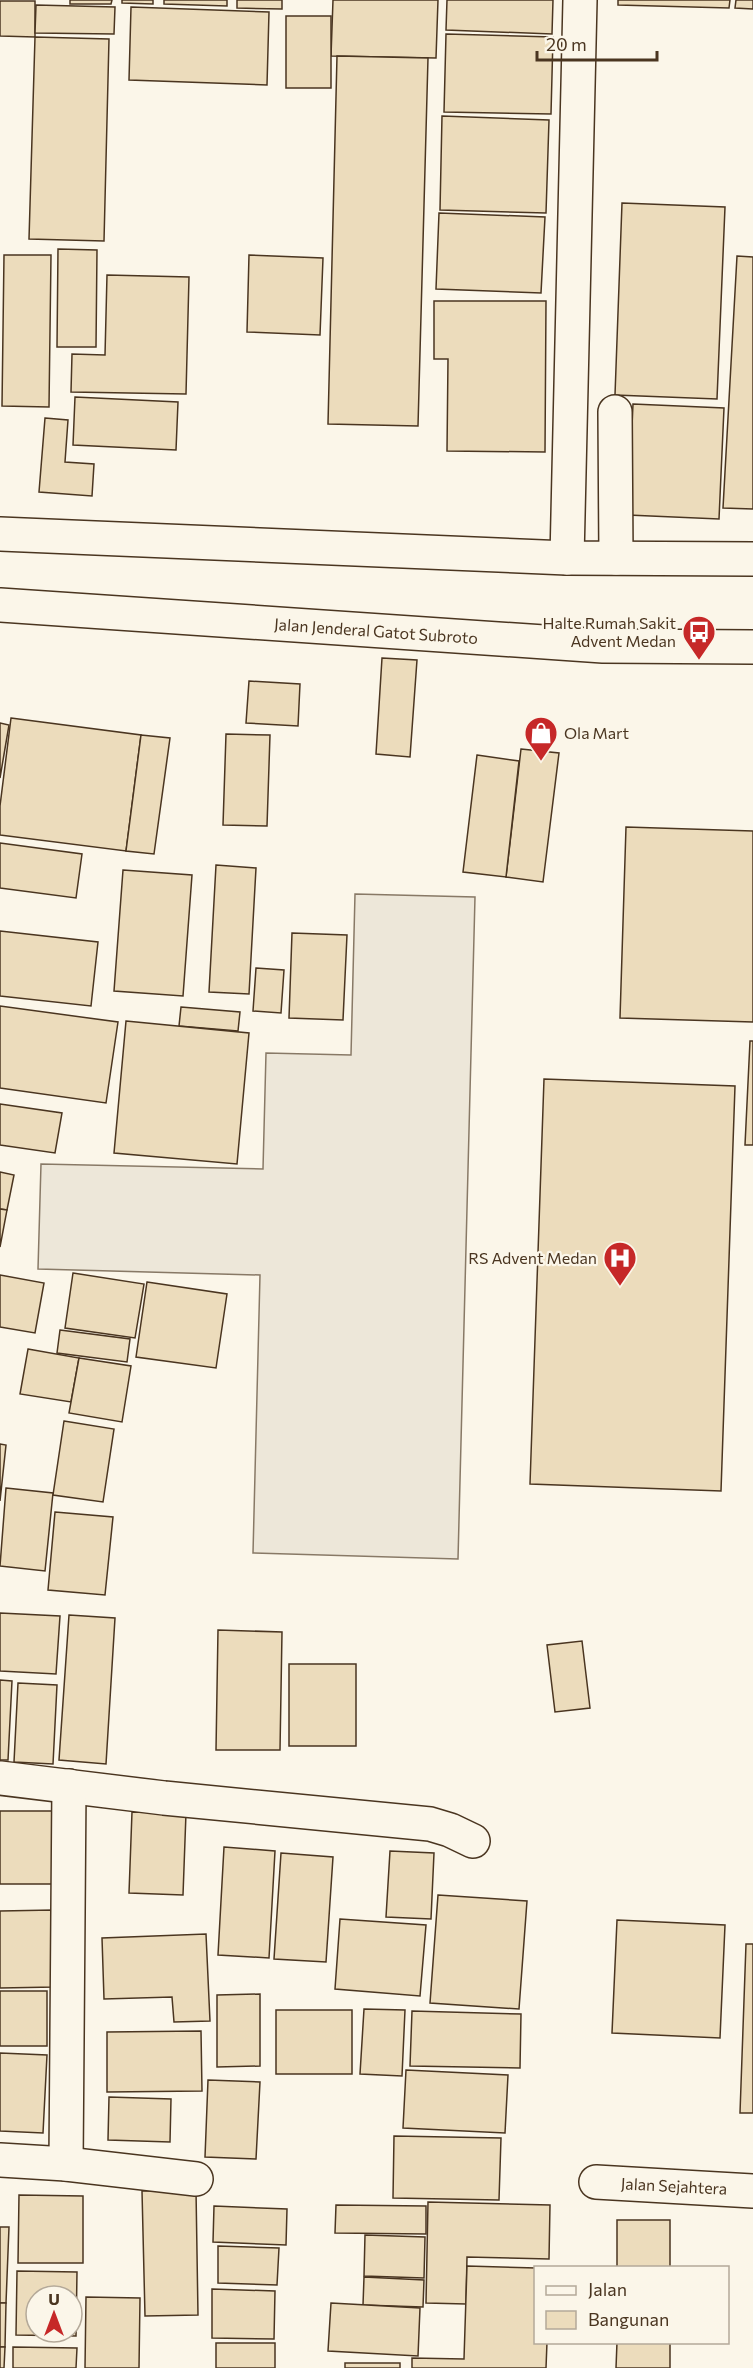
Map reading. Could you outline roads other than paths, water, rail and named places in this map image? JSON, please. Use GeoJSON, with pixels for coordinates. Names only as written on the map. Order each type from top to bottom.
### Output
{"type":"FeatureCollection","features":[{"type":"Feature","properties":{"kind":"street"},"geometry":{"type":"LineString","coordinates":[[567,558],[580,0]]}},
{"type":"Feature","properties":{"kind":"street"},"geometry":{"type":"LineString","coordinates":[[615,412],[616,558]]}},
{"type":"Feature","properties":{"kind":"street"},"geometry":{"type":"LineString","coordinates":[[0,534],[567,558],[753,559]]}},
{"type":"Feature","properties":{"kind":"street","name":"Jalan Jenderal Gatot Subroto"},"geometry":{"type":"LineString","coordinates":[[0,605],[603,646],[753,647]]}},
{"type":"Feature","properties":{"kind":"street"},"geometry":{"type":"LineString","coordinates":[[0,1778],[430,1824],[450,1830],[472,1841]]}},
{"type":"Feature","properties":{"kind":"street"},"geometry":{"type":"LineString","coordinates":[[66,2164],[69,1786]]}},
{"type":"Feature","properties":{"kind":"street"},"geometry":{"type":"LineString","coordinates":[[0,2160],[66,2164],[196,2179]]}},
{"type":"Feature","properties":{"kind":"street","name":"Jalan Sejahtera"},"geometry":{"type":"LineString","coordinates":[[596,2182],[753,2191]]}},
{"type":"Feature","properties":{"kind":"place","name":"Halte Rumah Sakit Advent Medan"},"geometry":{"type":"Point","coordinates":[699,661]}},
{"type":"Feature","properties":{"kind":"place","name":"Ola Mart"},"geometry":{"type":"Point","coordinates":[541,762]}},
{"type":"Feature","properties":{"kind":"place","name":"RS Advent Medan"},"geometry":{"type":"Point","coordinates":[620,1287]}}]}
